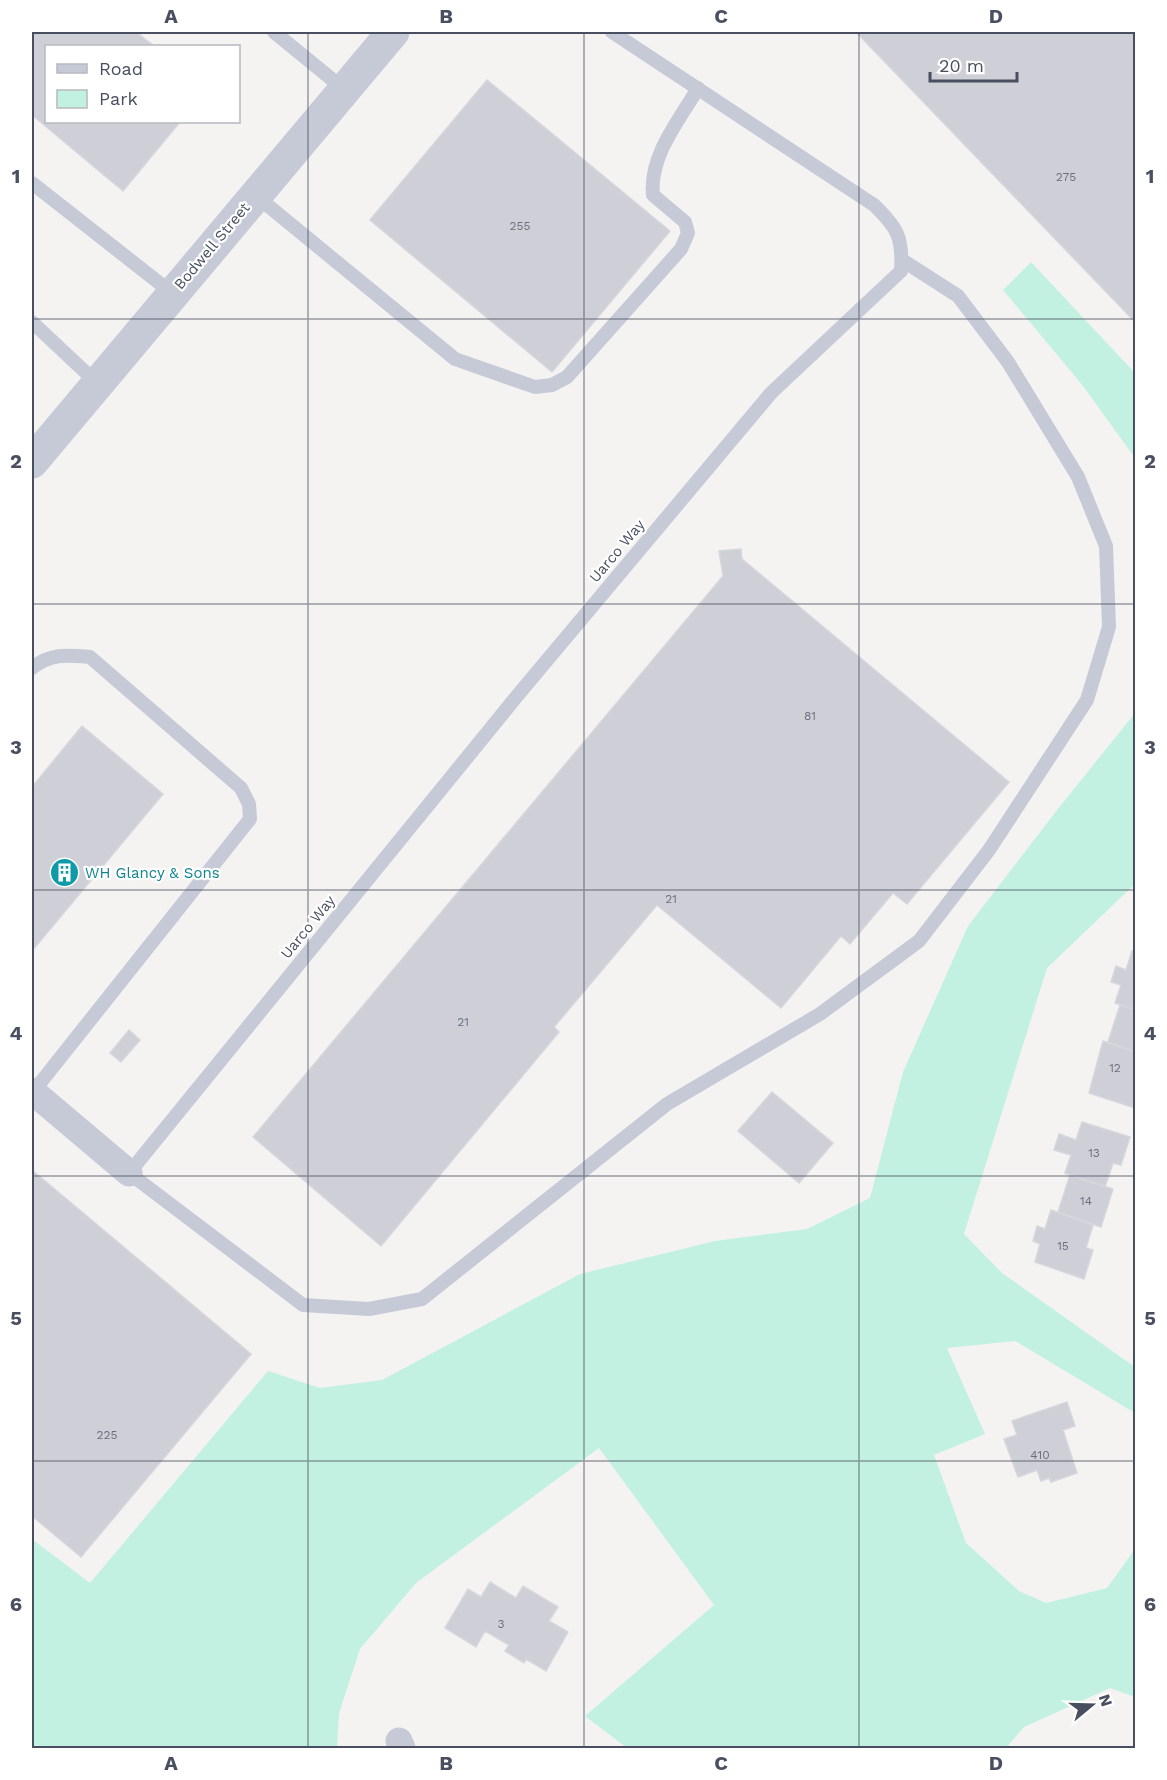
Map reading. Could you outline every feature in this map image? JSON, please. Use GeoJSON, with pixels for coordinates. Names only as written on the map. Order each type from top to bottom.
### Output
{"type":"FeatureCollection","features":[{"type":"Feature","properties":{"kind":"street","name":"Bodwell Street"},"geometry":{"type":"LineString","coordinates":[[32,462],[393,32]]}},
{"type":"Feature","properties":{"kind":"street"},"geometry":{"type":"LineString","coordinates":[[32,1091],[129,1173]]}},
{"type":"Feature","properties":{"kind":"lane"},"geometry":{"type":"LineString","coordinates":[[274,32],[345,90]]}},
{"type":"Feature","properties":{"kind":"lane"},"geometry":{"type":"LineString","coordinates":[[129,1173],[303,1305],[369,1310],[422,1299],[667,1104],[820,1014],[919,940],[989,850],[1088,700],[1109,627],[1106,546],[1078,477],[1008,362],[958,296],[902,260],[902,244],[893,223],[874,205],[612,32]]}},
{"type":"Feature","properties":{"kind":"lane"},"geometry":{"type":"LineString","coordinates":[[255,195],[455,360],[536,387],[552,386],[567,376],[681,249],[688,233],[686,222],[653,195],[651,178],[657,159],[698,88]]}},
{"type":"Feature","properties":{"kind":"lane"},"geometry":{"type":"LineString","coordinates":[[32,183],[172,293]]}},
{"type":"Feature","properties":{"kind":"lane","name":"Uarco Way"},"geometry":{"type":"LineString","coordinates":[[129,1173],[517,696],[771,393],[901,271],[902,260]]}},
{"type":"Feature","properties":{"kind":"lane"},"geometry":{"type":"LineString","coordinates":[[32,322],[98,383]]}},
{"type":"Feature","properties":{"kind":"lane"},"geometry":{"type":"LineString","coordinates":[[32,668],[44,658],[64,654],[90,657],[241,788],[249,804],[250,819],[32,1091]]}},
{"type":"Feature","properties":{"kind":"green space"},"geometry":{"type":"Polygon","coordinates":[[[1031,262],[1135,373],[1135,458],[1083,386],[1003,290],[1031,262]]]}},
{"type":"Feature","properties":{"kind":"green space"},"geometry":{"type":"Polygon","coordinates":[[[1135,713],[1135,884],[1047,968],[964,1234],[1002,1273],[1135,1367],[1135,1413],[1015,1341],[947,1348],[985,1434],[934,1455],[966,1543],[1019,1591],[1046,1603],[1107,1588],[1135,1549],[1135,1697],[1110,1688],[1024,1727],[1006,1748],[627,1748],[585,1716],[714,1605],[599,1448],[416,1583],[360,1649],[339,1713],[337,1748],[32,1748],[32,1539],[90,1583],[268,1371],[320,1388],[382,1380],[580,1274],[715,1241],[807,1229],[870,1198],[903,1072],[968,926],[1135,713]]]}},
{"type":"Feature","properties":{"kind":"building"},"geometry":{"type":"Polygon","coordinates":[[[32,32],[136,32],[153,45],[45,45],[45,123],[179,123],[123,191],[32,115],[32,32]]]}},
{"type":"Feature","properties":{"kind":"building"},"geometry":{"type":"Polygon","coordinates":[[[856,32],[1136,32],[1136,323],[856,32]]]}},
{"type":"Feature","properties":{"kind":"building"},"geometry":{"type":"Polygon","coordinates":[[[487,80],[670,231],[552,372],[370,220],[487,80]]]}},
{"type":"Feature","properties":{"kind":"building"},"geometry":{"type":"Polygon","coordinates":[[[741,549],[742,559],[1009,782],[907,904],[893,893],[850,944],[841,936],[781,1008],[657,905],[554,1027],[559,1032],[381,1246],[253,1137],[723,576],[719,551],[741,549]]]}},
{"type":"Feature","properties":{"kind":"building","name":"WH Glancy & Sons"},"geometry":{"type":"Polygon","coordinates":[[[82,726],[163,794],[32,951],[32,787],[82,726]]]}},
{"type":"Feature","properties":{"kind":"building"},"geometry":{"type":"Polygon","coordinates":[[[1132,951],[1136,953],[1136,1010],[1115,1003],[1121,985],[1111,982],[1116,966],[1126,970],[1132,951]]]}},
{"type":"Feature","properties":{"kind":"building"},"geometry":{"type":"Polygon","coordinates":[[[1120,1005],[1136,1010],[1136,1052],[1108,1042],[1120,1005]]]}},
{"type":"Feature","properties":{"kind":"building"},"geometry":{"type":"Polygon","coordinates":[[[129,1030],[140,1040],[121,1062],[110,1053],[129,1030]]]}},
{"type":"Feature","properties":{"kind":"building"},"geometry":{"type":"Polygon","coordinates":[[[1103,1041],[1136,1052],[1135,1108],[1089,1093],[1103,1041]]]}},
{"type":"Feature","properties":{"kind":"building"},"geometry":{"type":"Polygon","coordinates":[[[772,1092],[833,1143],[799,1183],[738,1131],[772,1092]]]}},
{"type":"Feature","properties":{"kind":"building"},"geometry":{"type":"Polygon","coordinates":[[[1082,1122],[1130,1137],[1121,1165],[1113,1163],[1105,1187],[1065,1173],[1071,1155],[1054,1150],[1059,1134],[1076,1140],[1082,1122]]]}},
{"type":"Feature","properties":{"kind":"building"},"geometry":{"type":"Polygon","coordinates":[[[32,1170],[251,1354],[81,1557],[32,1516],[32,1170]]]}},
{"type":"Feature","properties":{"kind":"building"},"geometry":{"type":"Polygon","coordinates":[[[1070,1175],[1113,1189],[1101,1227],[1058,1212],[1070,1175]]]}},
{"type":"Feature","properties":{"kind":"building"},"geometry":{"type":"Polygon","coordinates":[[[1051,1210],[1093,1225],[1086,1248],[1093,1250],[1084,1279],[1035,1262],[1040,1244],[1033,1241],[1037,1226],[1045,1229],[1051,1210]]]}},
{"type":"Feature","properties":{"kind":"building"},"geometry":{"type":"Polygon","coordinates":[[[1067,1402],[1075,1426],[1063,1430],[1077,1473],[1051,1482],[1049,1478],[1041,1481],[1037,1470],[1018,1477],[1004,1439],[1017,1435],[1012,1421],[1067,1402]]]}},
{"type":"Feature","properties":{"kind":"building"},"geometry":{"type":"Polygon","coordinates":[[[490,1582],[516,1598],[523,1586],[558,1607],[549,1621],[568,1632],[546,1671],[526,1659],[524,1663],[505,1651],[509,1645],[485,1631],[476,1647],[445,1628],[468,1589],[481,1597],[490,1582]]]}},
{"type":"Feature","properties":{"kind":"place","name":"WH Glancy & Sons"},"geometry":{"type":"Point","coordinates":[64,873]}}]}
